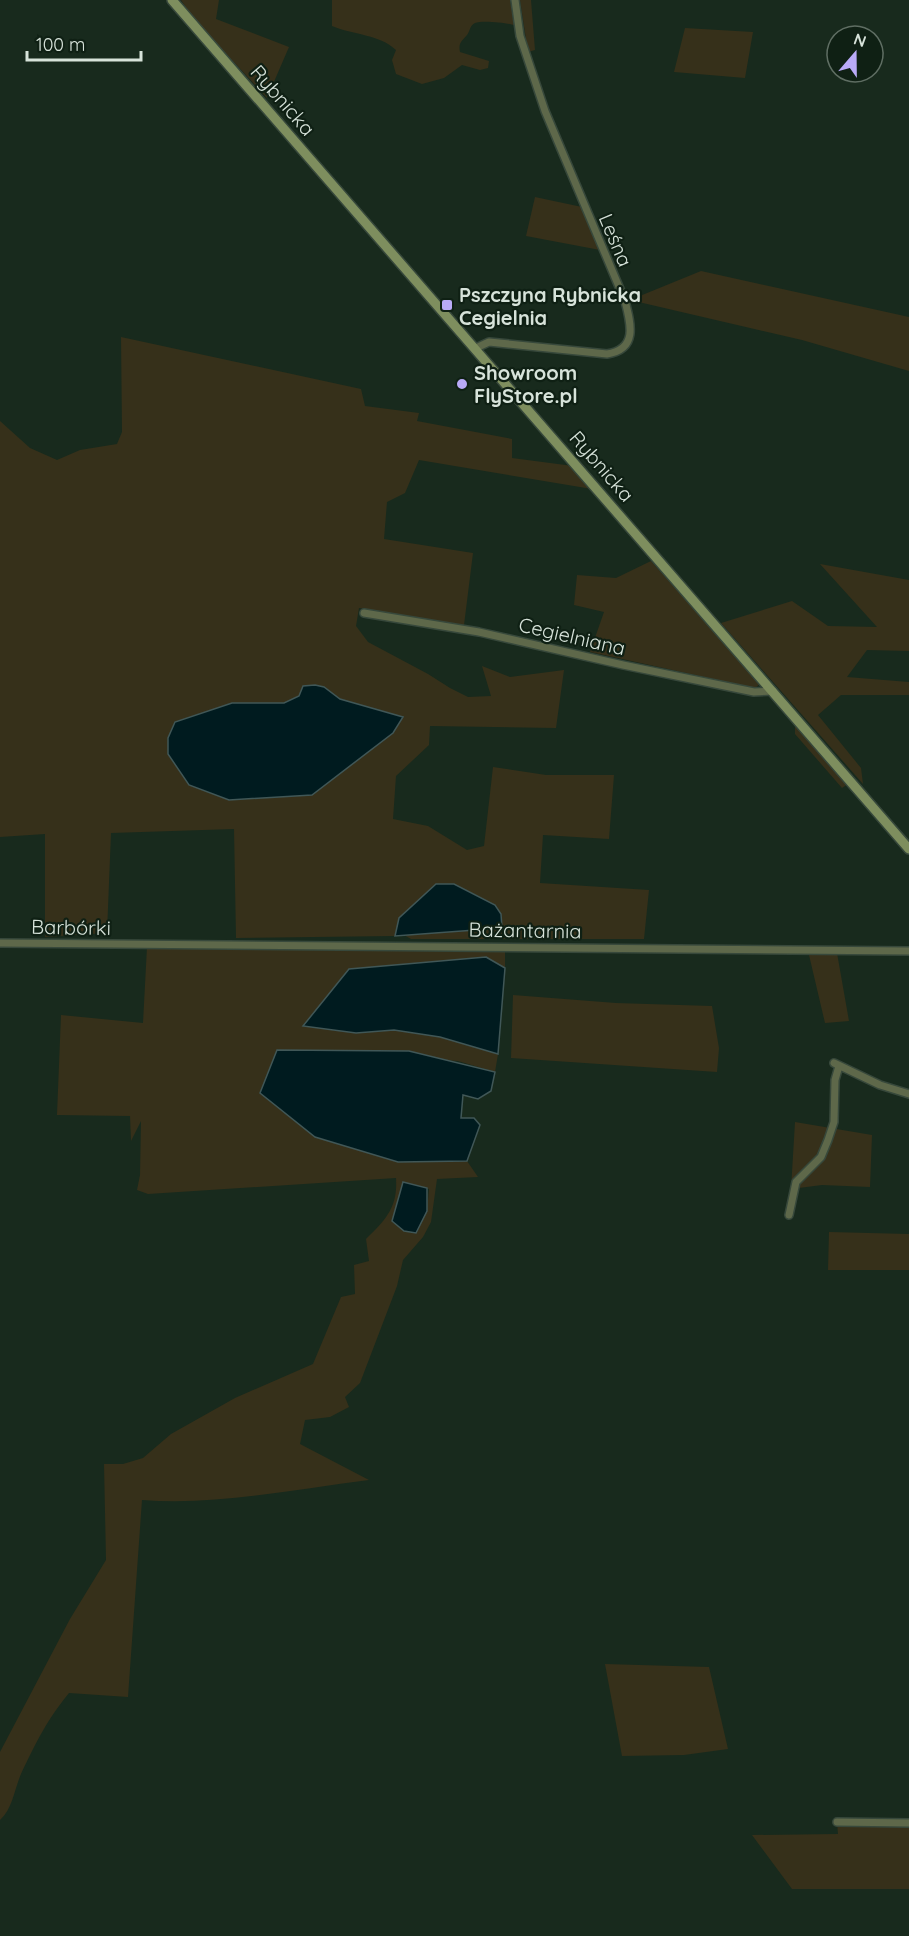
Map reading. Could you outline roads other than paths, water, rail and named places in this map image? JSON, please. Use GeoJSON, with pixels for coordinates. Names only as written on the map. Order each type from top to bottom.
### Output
{"type":"FeatureCollection","features":[{"type":"Feature","properties":{"kind":"main road","name":"Rybnicka"},"geometry":{"type":"LineString","coordinates":[[172,0],[909,849]]}},
{"type":"Feature","properties":{"kind":"street","name":"Leśna"},"geometry":{"type":"LineString","coordinates":[[476,348],[489,342],[607,354],[622,350],[629,342],[632,325],[625,301],[542,101],[520,36],[515,0]]}},
{"type":"Feature","properties":{"kind":"street","name":"Cegielniana"},"geometry":{"type":"LineString","coordinates":[[364,613],[479,632],[754,692],[773,691]]}},
{"type":"Feature","properties":{"kind":"street","name":"Barbórki"},"geometry":{"type":"LineString","coordinates":[[0,943],[141,945]]}},
{"type":"Feature","properties":{"kind":"street","name":"Bażantarnia"},"geometry":{"type":"LineString","coordinates":[[141,945],[909,951]]}},
{"type":"Feature","properties":{"kind":"street"},"geometry":{"type":"LineString","coordinates":[[789,1215],[796,1182],[821,1157],[834,1122],[836,1064],[880,1085],[909,1094]]}},
{"type":"Feature","properties":{"kind":"street"},"geometry":{"type":"LineString","coordinates":[[837,1822],[909,1823]]}},
{"type":"Feature","properties":{"kind":"water"},"geometry":{"type":"Polygon","coordinates":[[[303,686],[324,687],[340,699],[403,717],[393,733],[312,795],[229,800],[189,785],[168,754],[168,738],[175,722],[232,703],[284,703],[299,696],[303,686]]]}},
{"type":"Feature","properties":{"kind":"water"},"geometry":{"type":"Polygon","coordinates":[[[436,884],[454,884],[495,905],[501,914],[502,928],[395,936],[399,918],[436,884]]]}},
{"type":"Feature","properties":{"kind":"water"},"geometry":{"type":"Polygon","coordinates":[[[486,957],[505,968],[498,1054],[440,1037],[394,1030],[356,1033],[303,1026],[349,969],[486,957]]]}},
{"type":"Feature","properties":{"kind":"water"},"geometry":{"type":"Polygon","coordinates":[[[277,1050],[409,1051],[495,1072],[491,1091],[478,1099],[463,1095],[461,1118],[474,1118],[480,1125],[467,1161],[398,1162],[315,1137],[260,1093],[277,1050]]]}},
{"type":"Feature","properties":{"kind":"water"},"geometry":{"type":"Polygon","coordinates":[[[403,1182],[427,1188],[427,1211],[416,1233],[404,1231],[392,1221],[403,1182]]]}},
{"type":"Feature","properties":{"kind":"place","name":"Pszczyna Rybnicka Cegielnia"},"geometry":{"type":"Point","coordinates":[447,305]}},
{"type":"Feature","properties":{"kind":"place","name":"Showroom FlyStore.pl"},"geometry":{"type":"Point","coordinates":[462,384]}}]}
